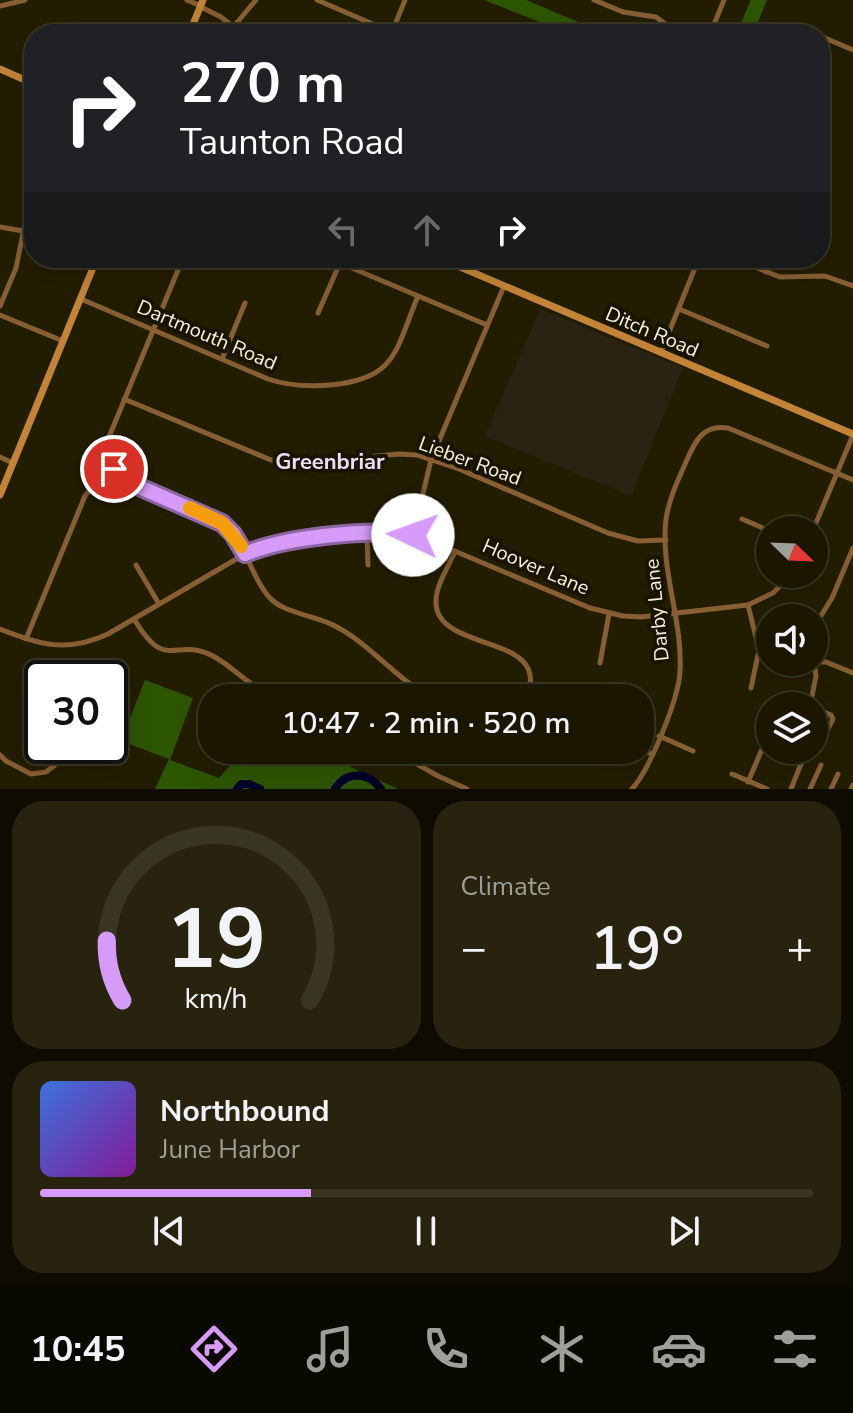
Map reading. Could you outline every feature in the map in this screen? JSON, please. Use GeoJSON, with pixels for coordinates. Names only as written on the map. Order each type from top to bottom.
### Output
{"type":"FeatureCollection","features":[{"type":"Feature","properties":{"kind":"main road"},"geometry":{"type":"LineString","coordinates":[[193,24],[201,4]]}},
{"type":"Feature","properties":{"kind":"main road"},"geometry":{"type":"LineString","coordinates":[[1,69],[24,79]]}},
{"type":"Feature","properties":{"kind":"main road"},"geometry":{"type":"LineString","coordinates":[[0,495],[93,268]]}},
{"type":"Feature","properties":{"kind":"main road","name":"Ditch Road"},"geometry":{"type":"LineString","coordinates":[[462,268],[853,434]]}},
{"type":"Feature","properties":{"kind":"street"},"geometry":{"type":"LineString","coordinates":[[0,6],[25,0]]}},
{"type":"Feature","properties":{"kind":"street"},"geometry":{"type":"LineString","coordinates":[[187,0],[201,4],[231,24]]}},
{"type":"Feature","properties":{"kind":"street"},"geometry":{"type":"LineString","coordinates":[[236,24],[256,0]]}},
{"type":"Feature","properties":{"kind":"street"},"geometry":{"type":"LineString","coordinates":[[317,0],[375,24]]}},
{"type":"Feature","properties":{"kind":"street"},"geometry":{"type":"LineString","coordinates":[[397,24],[405,0]]}},
{"type":"Feature","properties":{"kind":"street"},"geometry":{"type":"LineString","coordinates":[[594,0],[623,12],[655,17],[665,24]]}},
{"type":"Feature","properties":{"kind":"street"},"geometry":{"type":"LineString","coordinates":[[714,24],[724,0]]}},
{"type":"Feature","properties":{"kind":"street"},"geometry":{"type":"LineString","coordinates":[[830,40],[853,50]]}},
{"type":"Feature","properties":{"kind":"street"},"geometry":{"type":"LineString","coordinates":[[0,227],[23,231]]}},
{"type":"Feature","properties":{"kind":"street"},"geometry":{"type":"LineString","coordinates":[[0,306],[16,268],[24,228]]}},
{"type":"Feature","properties":{"kind":"street"},"geometry":{"type":"LineString","coordinates":[[179,268],[108,442],[113,468],[128,482],[222,523],[233,534],[273,602],[344,631],[409,684]]}},
{"type":"Feature","properties":{"kind":"street"},"geometry":{"type":"LineString","coordinates":[[318,313],[338,268]]}},
{"type":"Feature","properties":{"kind":"street"},"geometry":{"type":"LineString","coordinates":[[352,268],[487,325]]}},
{"type":"Feature","properties":{"kind":"street"},"geometry":{"type":"LineString","coordinates":[[661,353],[695,268]]}},
{"type":"Feature","properties":{"kind":"street"},"geometry":{"type":"LineString","coordinates":[[756,268],[790,278],[825,276],[853,286]]}},
{"type":"Feature","properties":{"kind":"street"},"geometry":{"type":"LineString","coordinates":[[766,272],[768,268]]}},
{"type":"Feature","properties":{"kind":"street"},"geometry":{"type":"LineString","coordinates":[[413,535],[431,460],[504,286]]}},
{"type":"Feature","properties":{"kind":"street","name":"Dartmouth Road"},"geometry":{"type":"LineString","coordinates":[[81,299],[268,379],[294,385],[329,385],[365,380],[380,371],[391,358],[418,296]]}},
{"type":"Feature","properties":{"kind":"street"},"geometry":{"type":"LineString","coordinates":[[222,359],[245,303]]}},
{"type":"Feature","properties":{"kind":"street"},"geometry":{"type":"LineString","coordinates":[[679,309],[767,346]]}},
{"type":"Feature","properties":{"kind":"street"},"geometry":{"type":"LineString","coordinates":[[0,315],[63,341]]}},
{"type":"Feature","properties":{"kind":"street","name":"Lieber Road"},"geometry":{"type":"LineString","coordinates":[[124,399],[277,461],[303,463],[399,454],[431,460],[608,533],[638,541],[666,540]]}},
{"type":"Feature","properties":{"kind":"street","name":"Darby Lane"},"geometry":{"type":"LineString","coordinates":[[654,749],[679,679],[680,659],[666,540],[671,499],[694,443],[709,429],[732,429],[837,473]]}},
{"type":"Feature","properties":{"kind":"street"},"geometry":{"type":"LineString","coordinates":[[819,516],[853,434]]}},
{"type":"Feature","properties":{"kind":"street"},"geometry":{"type":"LineString","coordinates":[[0,457],[13,463]]}},
{"type":"Feature","properties":{"kind":"street"},"geometry":{"type":"LineString","coordinates":[[26,639],[85,496],[100,477],[113,468]]}},
{"type":"Feature","properties":{"kind":"street"},"geometry":{"type":"LineString","coordinates":[[837,473],[853,480]]}},
{"type":"Feature","properties":{"kind":"street"},"geometry":{"type":"LineString","coordinates":[[742,519],[756,525]]}},
{"type":"Feature","properties":{"kind":"street"},"geometry":{"type":"LineString","coordinates":[[367,533],[368,565]]}},
{"type":"Feature","properties":{"kind":"street","name":"Hoover Lane"},"geometry":{"type":"LineString","coordinates":[[0,629],[51,645],[84,643],[104,636],[245,554],[281,542],[367,533],[413,535],[609,614],[637,617],[748,605],[778,588]]}},
{"type":"Feature","properties":{"kind":"street"},"geometry":{"type":"LineString","coordinates":[[828,604],[853,548]]}},
{"type":"Feature","properties":{"kind":"street"},"geometry":{"type":"LineString","coordinates":[[455,551],[436,596],[439,615],[452,629],[523,661],[531,677],[529,684]]}},
{"type":"Feature","properties":{"kind":"street"},"geometry":{"type":"LineString","coordinates":[[136,565],[159,604]]}},
{"type":"Feature","properties":{"kind":"street"},"geometry":{"type":"LineString","coordinates":[[748,605],[759,650],[751,688]]}},
{"type":"Feature","properties":{"kind":"street"},"geometry":{"type":"LineString","coordinates":[[600,663],[609,614]]}},
{"type":"Feature","properties":{"kind":"street"},"geometry":{"type":"LineString","coordinates":[[134,619],[147,641],[157,648],[210,654],[248,684]]}},
{"type":"Feature","properties":{"kind":"street"},"geometry":{"type":"LineString","coordinates":[[828,663],[853,673]]}},
{"type":"Feature","properties":{"kind":"street"},"geometry":{"type":"LineString","coordinates":[[659,736],[693,751]]}},
{"type":"Feature","properties":{"kind":"street"},"geometry":{"type":"LineString","coordinates":[[0,755],[7,762],[32,774],[46,772],[56,764]]}},
{"type":"Feature","properties":{"kind":"street"},"geometry":{"type":"LineString","coordinates":[[748,782],[756,763]]}},
{"type":"Feature","properties":{"kind":"street"},"geometry":{"type":"LineString","coordinates":[[417,764],[467,789]]}},
{"type":"Feature","properties":{"kind":"street","name":"Darby Lane"},"geometry":{"type":"LineString","coordinates":[[632,789],[648,764]]}},
{"type":"Feature","properties":{"kind":"street"},"geometry":{"type":"LineString","coordinates":[[791,789],[801,764]]}},
{"type":"Feature","properties":{"kind":"street"},"geometry":{"type":"LineString","coordinates":[[810,789],[821,765]]}},
{"type":"Feature","properties":{"kind":"street"},"geometry":{"type":"LineString","coordinates":[[732,774],[767,789]]}},
{"type":"Feature","properties":{"kind":"street"},"geometry":{"type":"LineString","coordinates":[[831,789],[838,774]]}},
{"type":"Feature","properties":{"kind":"shaded area"},"geometry":{"type":"Polygon","coordinates":[[[540,309],[683,368],[631,496],[485,436],[540,309]]]}},
{"type":"Feature","properties":{"kind":"green space"},"geometry":{"type":"Polygon","coordinates":[[[484,0],[526,0],[583,24],[545,24],[484,0]]]}},
{"type":"Feature","properties":{"kind":"green space"},"geometry":{"type":"Polygon","coordinates":[[[751,0],[767,0],[757,24],[740,24],[751,0]]]}},
{"type":"Feature","properties":{"kind":"green space"},"geometry":{"type":"Polygon","coordinates":[[[145,680],[193,698],[170,760],[219,778],[232,764],[344,764],[398,789],[155,789],[169,759],[128,744],[128,723],[145,680]]]}},
{"type":"Feature","properties":{"kind":"waterway"},"geometry":{"type":"LineString","coordinates":[[335,789],[351,776],[370,779],[381,789]]}},
{"type":"Feature","properties":{"kind":"waterway"},"geometry":{"type":"LineString","coordinates":[[237,789],[241,784],[260,789]]}},
{"type":"Feature","properties":{"kind":"slow traffic"},"geometry":{"type":"LineString","coordinates":[[190,508],[222,523],[241,546]]}},
{"type":"Feature","properties":{"kind":"district","name":"Greenbriar"},"geometry":{"type":"Point","coordinates":[330,462]}},
{"type":"Feature","properties":{"kind":"route"},"geometry":{"type":"LineString","coordinates":[[114,469],[128,482],[222,523],[245,554],[291,541],[383,532],[413,535]]}}]}
